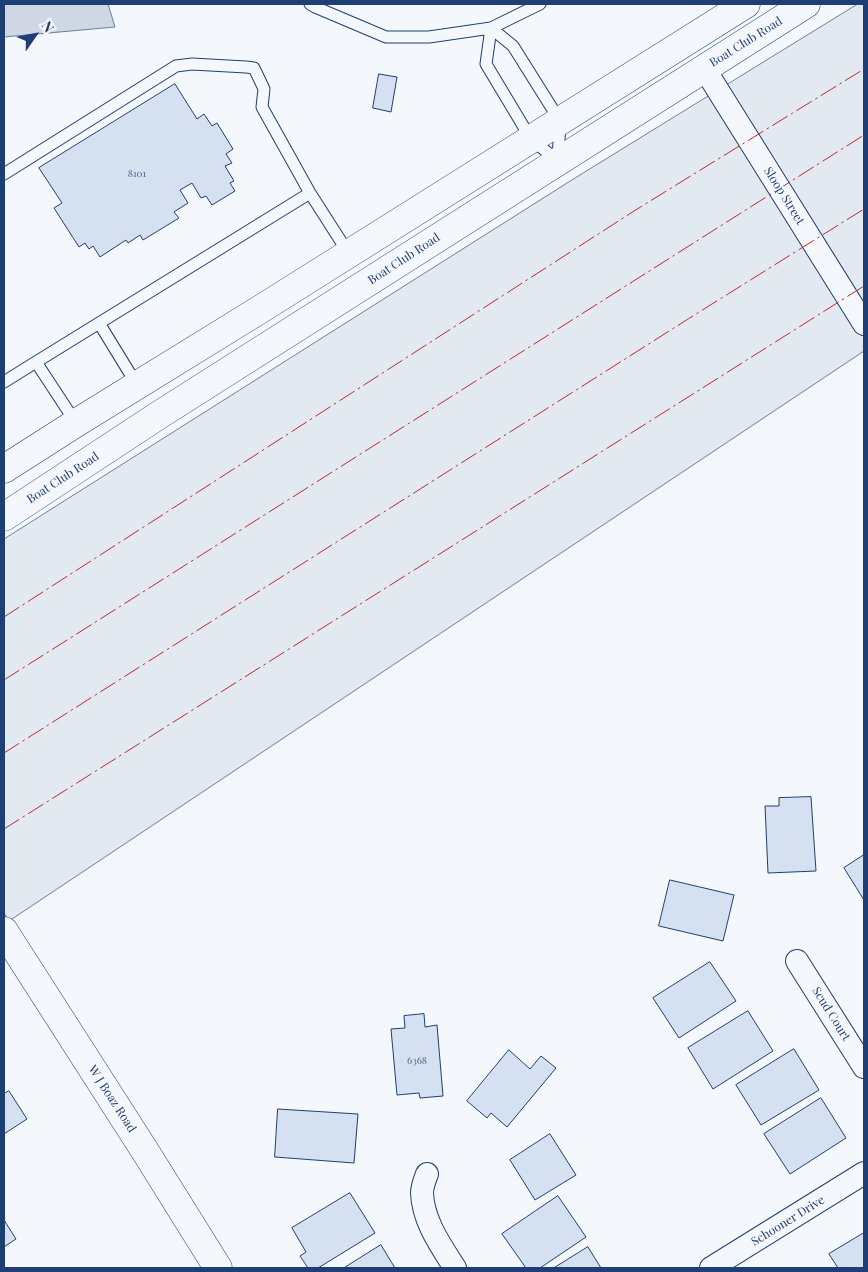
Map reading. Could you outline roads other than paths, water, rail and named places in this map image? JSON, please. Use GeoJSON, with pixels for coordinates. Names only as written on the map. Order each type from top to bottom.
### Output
{"type":"FeatureCollection","features":[{"type":"Feature","properties":{"kind":"main road"},"geometry":{"type":"LineString","coordinates":[[4,469],[76,422],[349,254],[746,4]]}},
{"type":"Feature","properties":{"kind":"main road","name":"Boat Club Road"},"geometry":{"type":"LineString","coordinates":[[4,517],[159,416],[806,4]]}},
{"type":"Feature","properties":{"kind":"main road","name":"W J Boaz Road"},"geometry":{"type":"LineString","coordinates":[[4,931],[218,1268]]}},
{"type":"Feature","properties":{"kind":"street","name":"Sloop Street"},"geometry":{"type":"LineString","coordinates":[[704,68],[864,324]]}},
{"type":"Feature","properties":{"kind":"street","name":"Scud Court"},"geometry":{"type":"LineString","coordinates":[[797,961],[864,1067]]}},
{"type":"Feature","properties":{"kind":"street","name":"Schooner Drive"},"geometry":{"type":"LineString","coordinates":[[711,1268],[864,1173]]}},
{"type":"Feature","properties":{"kind":"street"},"geometry":{"type":"LineString","coordinates":[[427,1174],[422,1192],[426,1212],[434,1235],[455,1268]]}},
{"type":"Feature","properties":{"kind":"lane"},"geometry":{"type":"LineString","coordinates":[[310,4],[386,37],[429,37],[490,28],[540,4]]}},
{"type":"Feature","properties":{"kind":"lane"},"geometry":{"type":"LineString","coordinates":[[490,28],[513,46],[560,121],[558,161]]}},
{"type":"Feature","properties":{"kind":"lane"},"geometry":{"type":"LineString","coordinates":[[490,28],[486,64],[530,140],[558,161]]}},
{"type":"Feature","properties":{"kind":"lane"},"geometry":{"type":"LineString","coordinates":[[4,174],[176,66],[192,64],[254,68],[264,89],[262,106],[310,193],[349,254]]}},
{"type":"Feature","properties":{"kind":"lane"},"geometry":{"type":"LineString","coordinates":[[4,382],[310,193]]}},
{"type":"Feature","properties":{"kind":"lane"},"geometry":{"type":"LineString","coordinates":[[99,323],[137,385]]}},
{"type":"Feature","properties":{"kind":"lane"},"geometry":{"type":"LineString","coordinates":[[36,362],[76,422]]}}]}
